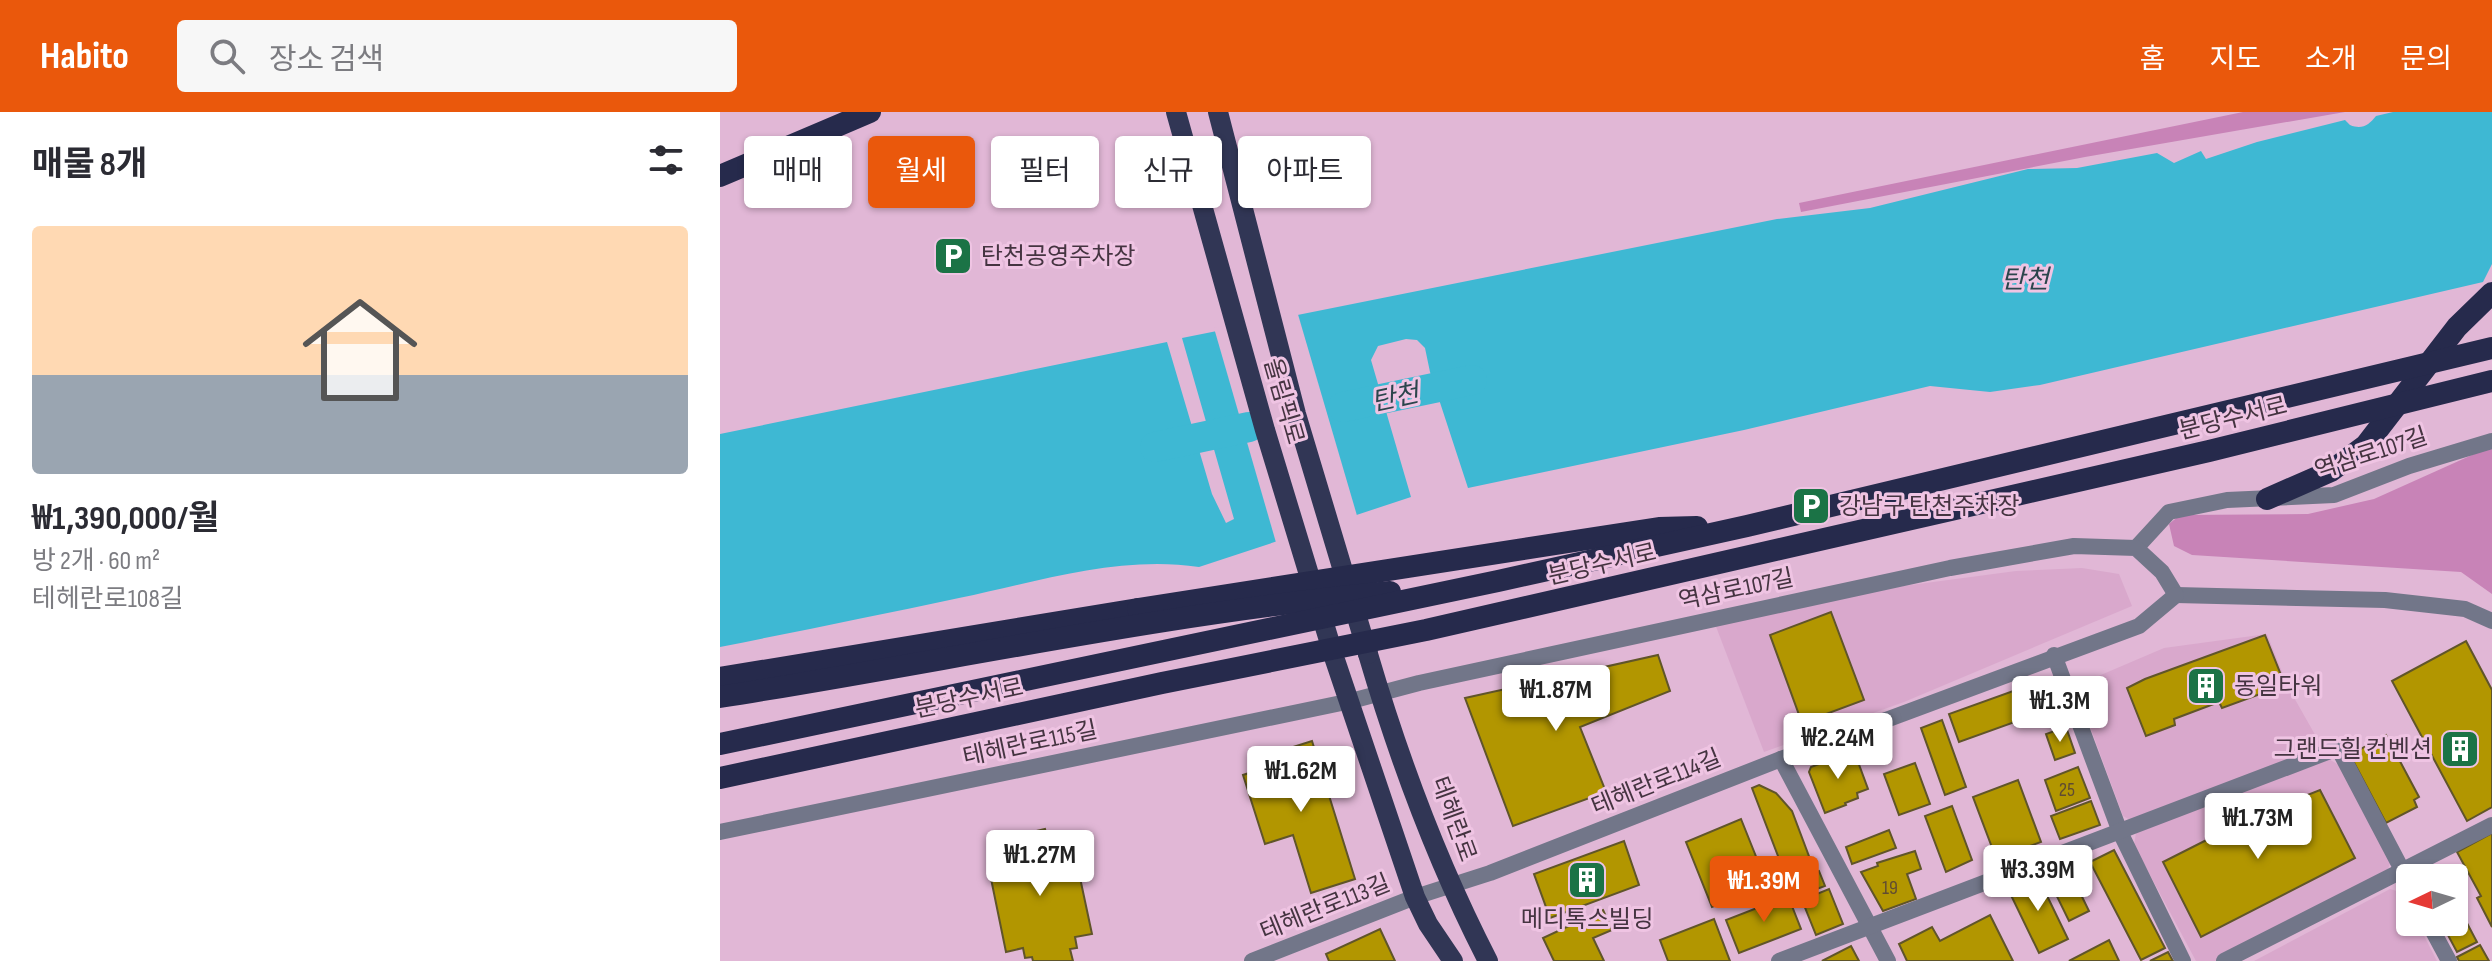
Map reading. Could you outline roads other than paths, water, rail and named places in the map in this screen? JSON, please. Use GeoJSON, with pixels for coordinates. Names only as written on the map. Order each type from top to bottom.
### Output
{"type":"FeatureCollection","features":[{"type":"Feature","properties":{"kind":"highway"},"geometry":{"type":"LineString","coordinates":[[720,176],[870,112]]}},
{"type":"Feature","properties":{"kind":"highway"},"geometry":{"type":"LineString","coordinates":[[2267,499],[2331,471],[2366,445],[2457,327],[2492,293]]}},
{"type":"Feature","properties":{"kind":"highway","name":"분당수서로"},"geometry":{"type":"LineString","coordinates":[[720,744],[1747,526],[2492,348]]}},
{"type":"Feature","properties":{"kind":"highway","name":"분당수서로"},"geometry":{"type":"LineString","coordinates":[[720,778],[1426,630],[2194,454],[2492,381]]}},
{"type":"Feature","properties":{"kind":"highway"},"geometry":{"type":"LineString","coordinates":[[720,678],[1659,528],[1747,526]]}},
{"type":"Feature","properties":{"kind":"highway"},"geometry":{"type":"LineString","coordinates":[[720,697],[1316,600],[1498,581]]}},
{"type":"Feature","properties":{"kind":"main road","name":"올림픽로"},"geometry":{"type":"LineString","coordinates":[[1176,112],[1265,430],[1335,660],[1351,701]]}},
{"type":"Feature","properties":{"kind":"main road","name":"올림픽로"},"geometry":{"type":"LineString","coordinates":[[1218,112],[1296,414],[1380,692]]}},
{"type":"Feature","properties":{"kind":"main road","name":"테헤란로"},"geometry":{"type":"LineString","coordinates":[[1380,692],[1450,885],[1488,961]]}},
{"type":"Feature","properties":{"kind":"main road"},"geometry":{"type":"LineString","coordinates":[[1351,701],[1415,897],[1428,924],[1453,961]]}},
{"type":"Feature","properties":{"kind":"street","name":"역삼로107길"},"geometry":{"type":"LineString","coordinates":[[1351,701],[1380,692],[1950,568],[2074,546],[2136,548],[2169,512],[2227,500],[2334,495],[2409,466],[2492,441]]}},
{"type":"Feature","properties":{"kind":"street"},"geometry":{"type":"LineString","coordinates":[[2136,548],[2162,572],[2176,595],[2385,600],[2465,609],[2492,621]]}},
{"type":"Feature","properties":{"kind":"street","name":"테헤란로114길"},"geometry":{"type":"LineString","coordinates":[[1415,897],[1490,873],[2054,655],[2139,626],[2176,595]]}},
{"type":"Feature","properties":{"kind":"street"},"geometry":{"type":"LineString","coordinates":[[2054,655],[2120,832],[2183,961]]}},
{"type":"Feature","properties":{"kind":"street","name":"테헤란로115길"},"geometry":{"type":"LineString","coordinates":[[720,832],[1351,701]]}},
{"type":"Feature","properties":{"kind":"street"},"geometry":{"type":"LineString","coordinates":[[1779,961],[2338,748],[2399,864]]}},
{"type":"Feature","properties":{"kind":"street"},"geometry":{"type":"LineString","coordinates":[[1781,759],[1888,961]]}},
{"type":"Feature","properties":{"kind":"street"},"geometry":{"type":"LineString","coordinates":[[2429,864],[2492,825]]}},
{"type":"Feature","properties":{"kind":"street"},"geometry":{"type":"LineString","coordinates":[[2224,961],[2396,883]]}},
{"type":"Feature","properties":{"kind":"street","name":"테헤란로113길"},"geometry":{"type":"LineString","coordinates":[[1252,961],[1415,897]]}},
{"type":"Feature","properties":{"kind":"street"},"geometry":{"type":"LineString","coordinates":[[2436,936],[2449,961]]}},
{"type":"Feature","properties":{"kind":"water","name":"탄천"},"geometry":{"type":"Polygon","coordinates":[[[2393,112],[2492,112],[2492,264],[2483,282],[2040,385],[1990,392],[1930,386],[1744,430],[1468,488],[1425,348],[1417,340],[1406,339],[1378,346],[1371,360],[1411,497],[1199,567],[1139,565],[1078,572],[720,647],[720,434],[1167,342],[1212,494],[1226,523],[1234,519],[1182,338],[1777,219],[1870,208],[2028,169],[2077,168],[2157,153],[2174,163],[2201,151],[2206,159],[2257,142],[2345,120],[2350,125],[2362,127],[2376,116],[2393,112]]]}},
{"type":"Feature","properties":{"kind":"waterway","name":"탄천"},"geometry":{"type":"LineString","coordinates":[[1343,407],[1472,380]]}},
{"type":"Feature","properties":{"kind":"waterway","name":"탄천"},"geometry":{"type":"LineString","coordinates":[[1155,447],[1249,427]]}},
{"type":"Feature","properties":{"kind":"place","name":"탄천공영주차장"},"geometry":{"type":"Point","coordinates":[953,256]}},
{"type":"Feature","properties":{"kind":"place","name":"강남구 탄천주차장"},"geometry":{"type":"Point","coordinates":[1811,506]}},
{"type":"Feature","properties":{"kind":"place","name":"동일타워"},"geometry":{"type":"Point","coordinates":[2206,686]}},
{"type":"Feature","properties":{"kind":"place","name":"그랜드힐 컨벤션"},"geometry":{"type":"Point","coordinates":[2460,749]}},
{"type":"Feature","properties":{"kind":"place","name":"메디톡스빌딩"},"geometry":{"type":"Point","coordinates":[1587,880]}}]}
